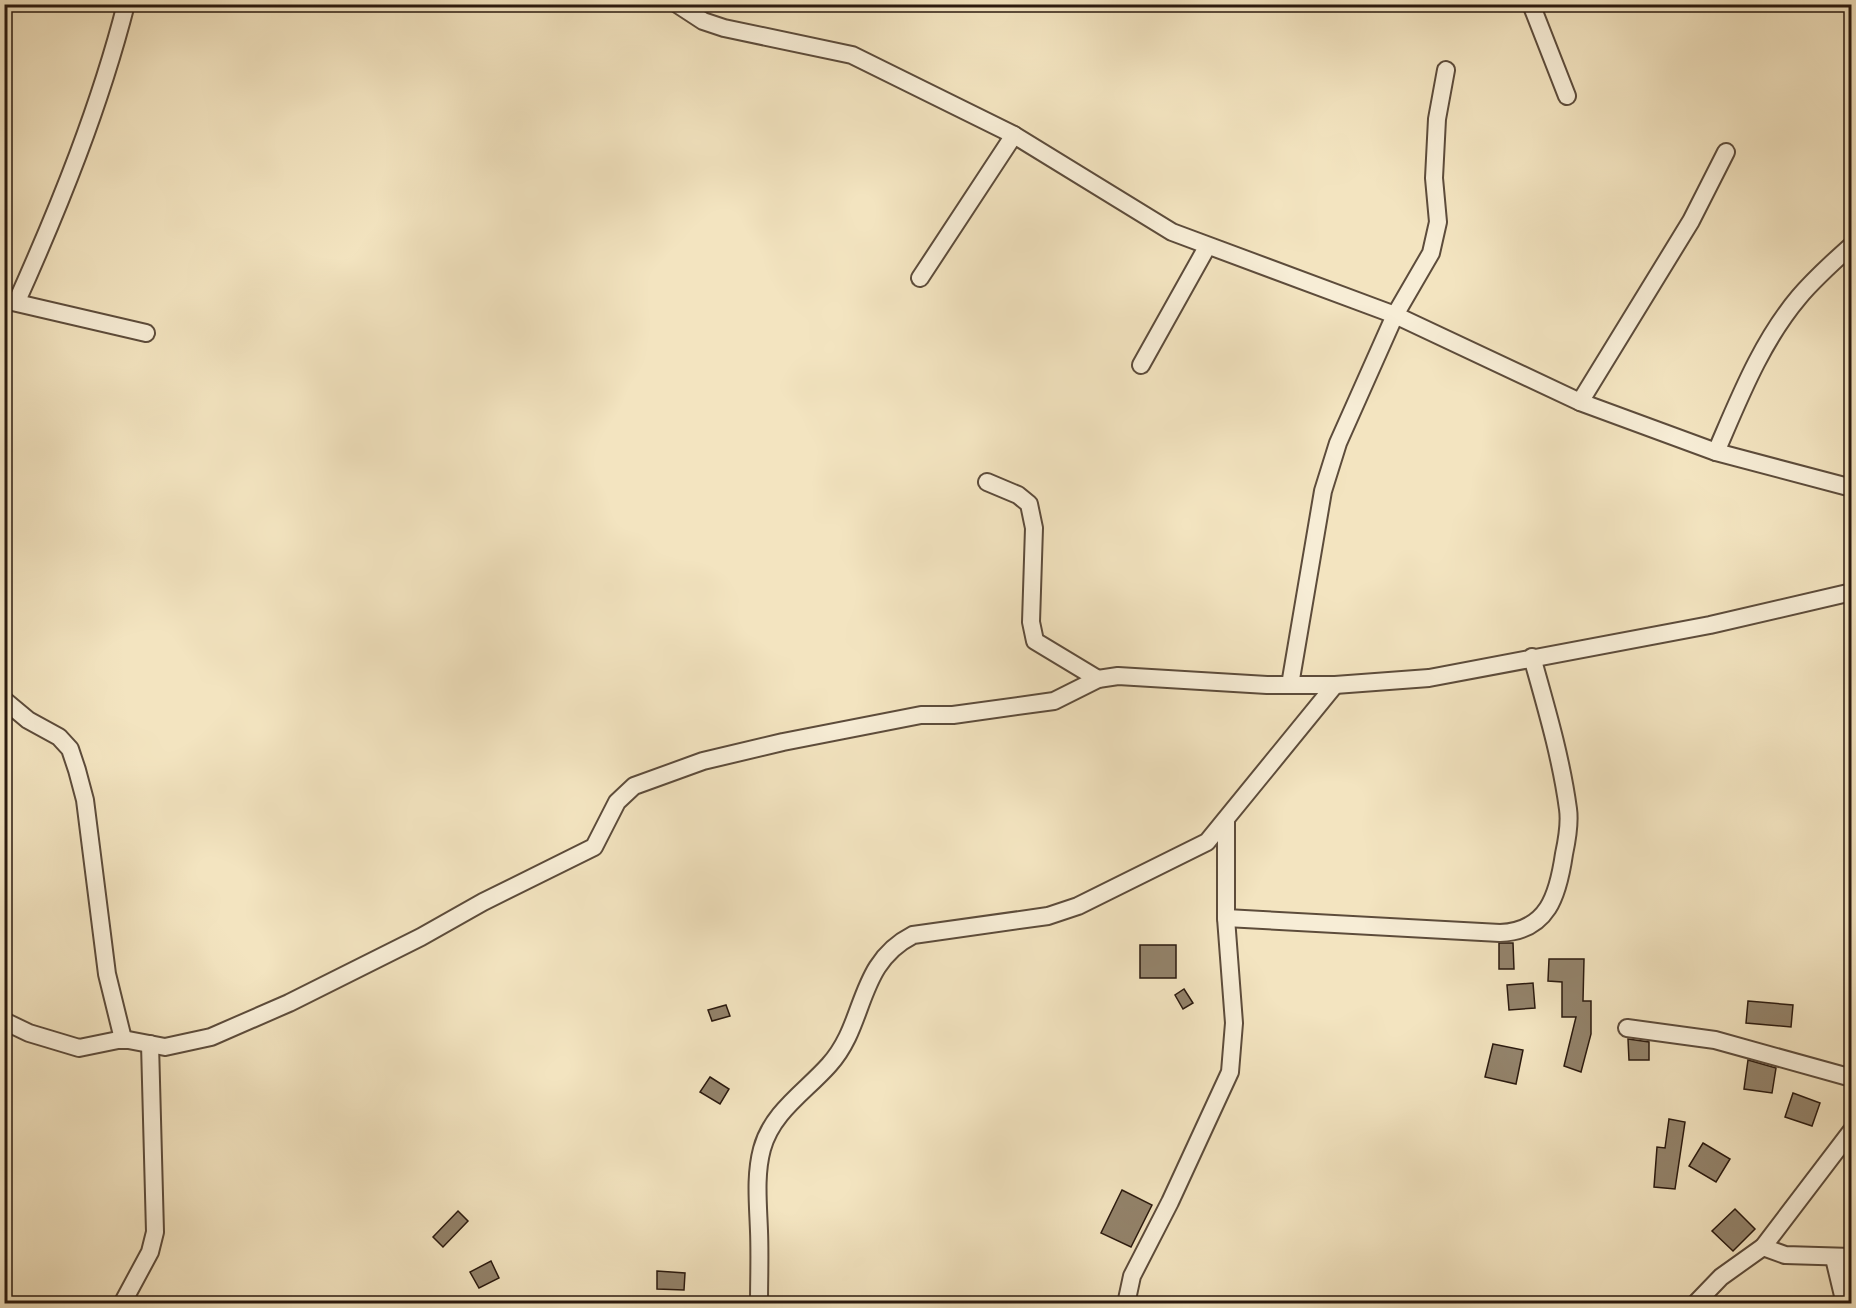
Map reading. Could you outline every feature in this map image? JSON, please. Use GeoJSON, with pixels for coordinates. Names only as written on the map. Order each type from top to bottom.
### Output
{"type":"FeatureCollection","features":[{"type":"Feature","properties":{"kind":"street"},"geometry":{"type":"LineString","coordinates":[[126,4],[90,119],[46,236],[11,300],[146,333]]}},
{"type":"Feature","properties":{"kind":"street"},"geometry":{"type":"LineString","coordinates":[[677,4],[703,21],[724,28],[852,55],[1014,135],[1172,232],[1395,315],[1580,402],[1716,452],[1851,488]]}},
{"type":"Feature","properties":{"kind":"street"},"geometry":{"type":"LineString","coordinates":[[1531,4],[1567,96]]}},
{"type":"Feature","properties":{"kind":"street"},"geometry":{"type":"LineString","coordinates":[[1290,685],[1323,491],[1338,443],[1395,315],[1431,253],[1438,222],[1434,178],[1437,119],[1446,70]]}},
{"type":"Feature","properties":{"kind":"street"},"geometry":{"type":"LineString","coordinates":[[920,278],[1014,135]]}},
{"type":"Feature","properties":{"kind":"street"},"geometry":{"type":"LineString","coordinates":[[1580,402],[1691,221],[1726,152]]}},
{"type":"Feature","properties":{"kind":"street"},"geometry":{"type":"LineString","coordinates":[[1716,452],[1744,386],[1772,336],[1798,298],[1851,245]]}},
{"type":"Feature","properties":{"kind":"street"},"geometry":{"type":"LineString","coordinates":[[1141,365],[1208,247]]}},
{"type":"Feature","properties":{"kind":"street"},"geometry":{"type":"LineString","coordinates":[[987,482],[1018,495],[1029,504],[1034,528],[1031,622],[1035,641],[1098,679]]}},
{"type":"Feature","properties":{"kind":"street"},"geometry":{"type":"LineString","coordinates":[[4,1021],[29,1034],[79,1048],[123,1039],[165,1047],[211,1037],[270,1012],[421,937],[523,881],[594,847],[617,802],[634,786],[703,761],[783,742],[921,715],[953,716],[1054,701],[1098,679],[1128,676],[1290,685],[1335,685],[1429,678],[1710,625],[1851,592]]}},
{"type":"Feature","properties":{"kind":"street"},"geometry":{"type":"LineString","coordinates":[[1226,918],[1500,933],[1524,929],[1545,914],[1561,879],[1568,812],[1559,755],[1532,657]]}},
{"type":"Feature","properties":{"kind":"street"},"geometry":{"type":"LineString","coordinates":[[759,1304],[758,1171],[766,1133],[776,1117],[830,1064],[843,1047],[882,957],[895,944],[914,935],[1048,916],[1078,906],[1207,842],[1226,822],[1250,788],[1335,685]]}},
{"type":"Feature","properties":{"kind":"street"},"geometry":{"type":"LineString","coordinates":[[4,700],[28,720],[59,737],[70,749],[86,800],[107,974],[123,1039]]}},
{"type":"Feature","properties":{"kind":"street"},"geometry":{"type":"LineString","coordinates":[[1126,1304],[1132,1276],[1170,1202],[1230,1072],[1234,1023],[1226,918],[1226,822]]}},
{"type":"Feature","properties":{"kind":"street"},"geometry":{"type":"LineString","coordinates":[[1627,1028],[1715,1040],[1851,1078]]}},
{"type":"Feature","properties":{"kind":"street"},"geometry":{"type":"LineString","coordinates":[[122,1304],[150,1252],[155,1232],[150,1044]]}},
{"type":"Feature","properties":{"kind":"street"},"geometry":{"type":"LineString","coordinates":[[1695,1304],[1721,1276],[1763,1247],[1851,1130]]}},
{"type":"Feature","properties":{"kind":"street"},"geometry":{"type":"LineString","coordinates":[[1763,1247],[1785,1255],[1851,1257]]}},
{"type":"Feature","properties":{"kind":"street"},"geometry":{"type":"LineString","coordinates":[[1834,1258],[1845,1304]]}},
{"type":"Feature","properties":{"kind":"building"},"geometry":{"type":"Polygon","coordinates":[[[1499,943],[1513,943],[1514,969],[1499,969],[1499,943]]]}},
{"type":"Feature","properties":{"kind":"building"},"geometry":{"type":"Polygon","coordinates":[[[1140,945],[1176,945],[1176,978],[1140,978],[1140,945]]]}},
{"type":"Feature","properties":{"kind":"building"},"geometry":{"type":"Polygon","coordinates":[[[1549,959],[1584,959],[1583,1001],[1591,1001],[1591,1034],[1581,1072],[1564,1066],[1576,1017],[1562,1017],[1562,982],[1548,981],[1549,959]]]}},
{"type":"Feature","properties":{"kind":"building"},"geometry":{"type":"Polygon","coordinates":[[[1533,983],[1535,1008],[1509,1010],[1507,985],[1533,983]]]}},
{"type":"Feature","properties":{"kind":"building"},"geometry":{"type":"Polygon","coordinates":[[[1184,989],[1193,1003],[1183,1009],[1175,995],[1184,989]]]}},
{"type":"Feature","properties":{"kind":"building"},"geometry":{"type":"Polygon","coordinates":[[[1748,1001],[1793,1005],[1791,1027],[1746,1023],[1748,1001]]]}},
{"type":"Feature","properties":{"kind":"building"},"geometry":{"type":"Polygon","coordinates":[[[726,1005],[730,1016],[712,1021],[708,1010],[726,1005]]]}},
{"type":"Feature","properties":{"kind":"building"},"geometry":{"type":"Polygon","coordinates":[[[1628,1039],[1649,1042],[1649,1060],[1629,1060],[1628,1039]]]}},
{"type":"Feature","properties":{"kind":"building"},"geometry":{"type":"Polygon","coordinates":[[[1493,1044],[1523,1050],[1516,1084],[1485,1077],[1493,1044]]]}},
{"type":"Feature","properties":{"kind":"building"},"geometry":{"type":"Polygon","coordinates":[[[1748,1060],[1776,1068],[1772,1093],[1744,1089],[1748,1060]]]}},
{"type":"Feature","properties":{"kind":"building"},"geometry":{"type":"Polygon","coordinates":[[[710,1077],[729,1089],[720,1104],[700,1092],[710,1077]]]}},
{"type":"Feature","properties":{"kind":"building"},"geometry":{"type":"Polygon","coordinates":[[[1793,1093],[1820,1103],[1812,1126],[1785,1117],[1793,1093]]]}},
{"type":"Feature","properties":{"kind":"building"},"geometry":{"type":"Polygon","coordinates":[[[1669,1119],[1685,1122],[1675,1189],[1654,1187],[1657,1147],[1665,1148],[1669,1119]]]}},
{"type":"Feature","properties":{"kind":"building"},"geometry":{"type":"Polygon","coordinates":[[[1703,1143],[1730,1159],[1716,1182],[1689,1166],[1703,1143]]]}},
{"type":"Feature","properties":{"kind":"building"},"geometry":{"type":"Polygon","coordinates":[[[1122,1190],[1152,1205],[1131,1247],[1101,1233],[1122,1190]]]}},
{"type":"Feature","properties":{"kind":"building"},"geometry":{"type":"Polygon","coordinates":[[[1735,1209],[1755,1229],[1733,1251],[1712,1231],[1735,1209]]]}},
{"type":"Feature","properties":{"kind":"building"},"geometry":{"type":"Polygon","coordinates":[[[458,1211],[468,1221],[443,1247],[433,1237],[458,1211]]]}},
{"type":"Feature","properties":{"kind":"building"},"geometry":{"type":"Polygon","coordinates":[[[491,1261],[499,1278],[479,1288],[470,1272],[491,1261]]]}},
{"type":"Feature","properties":{"kind":"building"},"geometry":{"type":"Polygon","coordinates":[[[657,1271],[685,1273],[684,1290],[657,1289],[657,1271]]]}}]}
